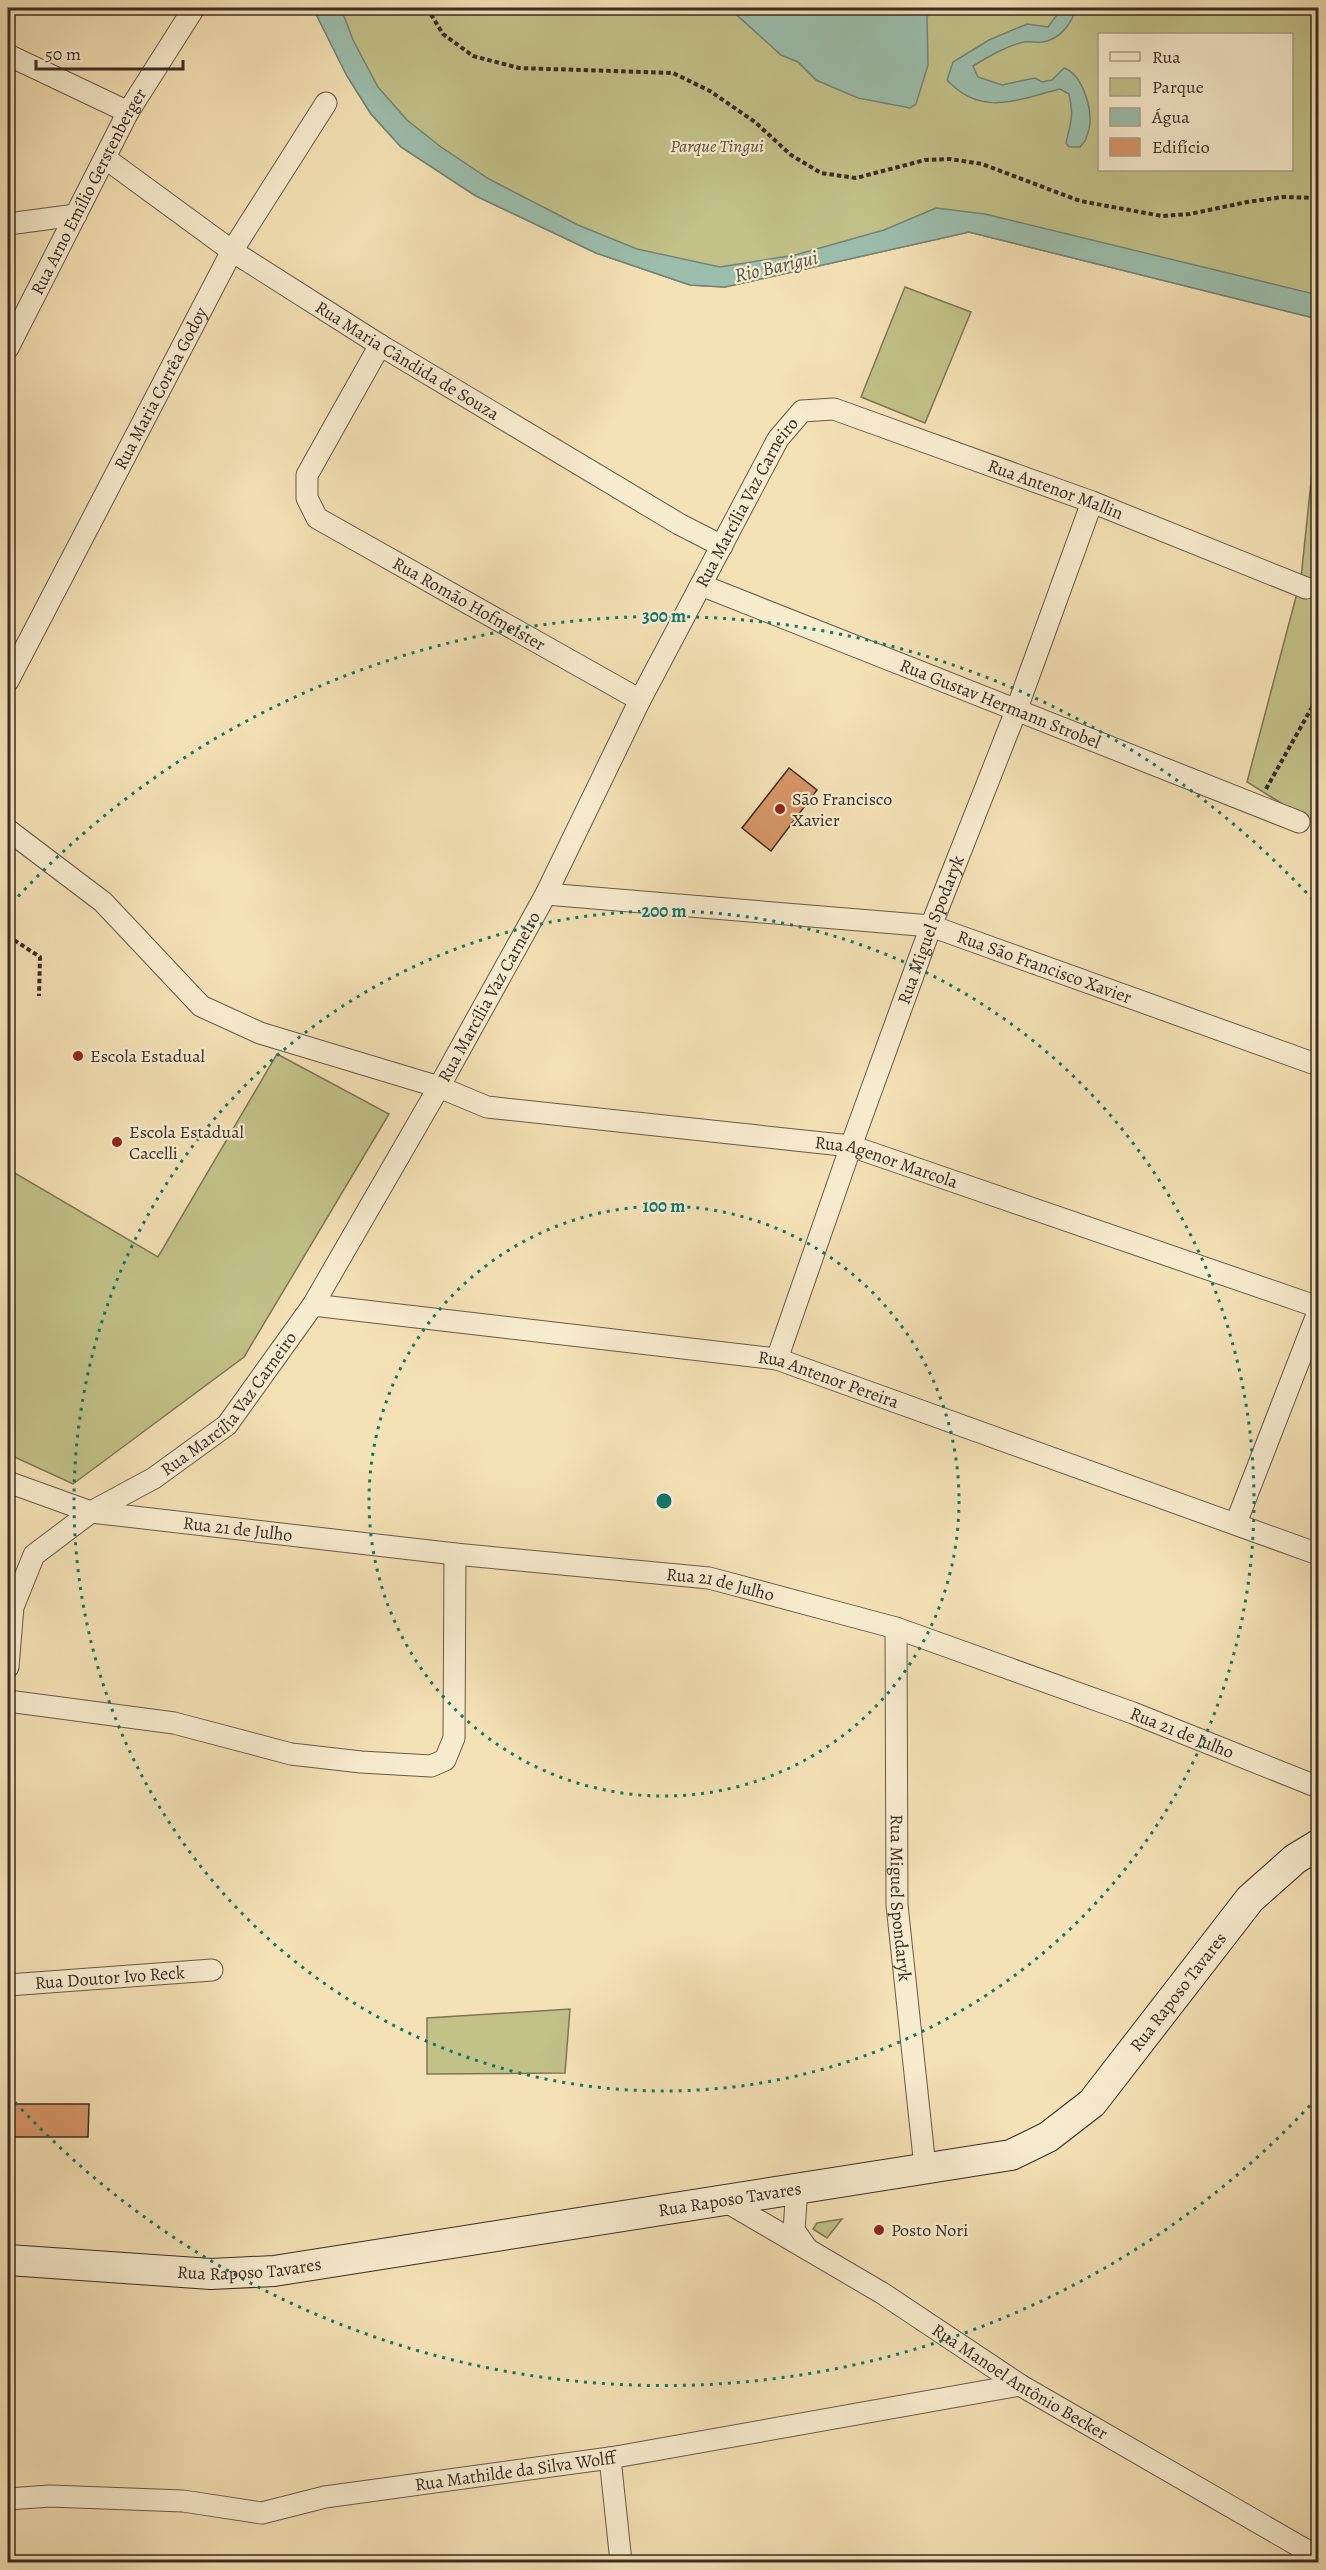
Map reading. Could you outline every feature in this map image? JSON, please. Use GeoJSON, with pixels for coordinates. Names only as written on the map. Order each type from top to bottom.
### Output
{"type":"FeatureCollection","features":[{"type":"Feature","properties":{"kind":"main road","name":"Rua Raposo Tavares"},"geometry":{"type":"LineString","coordinates":[[8,2260],[211,2274],[274,2271],[1011,2155],[1048,2137],[1092,2103],[1250,1899],[1295,1859],[1318,1845]]}},
{"type":"Feature","properties":{"kind":"street","name":"Rua Arno Emílio Gerstenberger"},"geometry":{"type":"LineString","coordinates":[[8,348],[128,112],[194,8]]}},
{"type":"Feature","properties":{"kind":"street"},"geometry":{"type":"LineString","coordinates":[[8,55],[128,112]]}},
{"type":"Feature","properties":{"kind":"street","name":"Rua Maria Corrêa Godoy"},"geometry":{"type":"LineString","coordinates":[[8,681],[232,251],[326,103]]}},
{"type":"Feature","properties":{"kind":"street","name":"Rua Maria Cândida de Souza"},"geometry":{"type":"LineString","coordinates":[[105,158],[232,251],[380,345],[679,524],[722,546]]}},
{"type":"Feature","properties":{"kind":"street"},"geometry":{"type":"LineString","coordinates":[[8,224],[76,214]]}},
{"type":"Feature","properties":{"kind":"street","name":"Rua Romão Hofmeister"},"geometry":{"type":"LineString","coordinates":[[380,345],[307,475],[307,498],[317,518],[640,700]]}},
{"type":"Feature","properties":{"kind":"street","name":"Rua Antenor Mallin"},"geometry":{"type":"LineString","coordinates":[[802,411],[834,409],[1092,502],[1306,588]]}},
{"type":"Feature","properties":{"kind":"street","name":"Rua Marcília Vaz Carneiro"},"geometry":{"type":"LineString","coordinates":[[8,1667],[14,1607],[34,1555],[91,1512],[154,1478],[227,1425],[313,1305],[439,1087],[546,894],[640,700],[778,439],[802,411]]}},
{"type":"Feature","properties":{"kind":"street","name":"Rua Miguel Spodaryk"},"geometry":{"type":"LineString","coordinates":[[777,1359],[850,1146],[931,926],[1016,711],[1092,502]]}},
{"type":"Feature","properties":{"kind":"street","name":"Rua Gustav Hermann Strobel"},"geometry":{"type":"LineString","coordinates":[[701,585],[1299,822]]}},
{"type":"Feature","properties":{"kind":"street","name":"Rua Agenor Marcola"},"geometry":{"type":"LineString","coordinates":[[8,830],[103,902],[201,1006],[260,1033],[439,1087],[487,1107],[850,1146],[1318,1307]]}},
{"type":"Feature","properties":{"kind":"street","name":"Rua São Francisco Xavier"},"geometry":{"type":"LineString","coordinates":[[546,894],[931,926],[1318,1065]]}},
{"type":"Feature","properties":{"kind":"street","name":"Rua Antenor Pereira"},"geometry":{"type":"LineString","coordinates":[[313,1305],[777,1359],[1318,1554]]}},
{"type":"Feature","properties":{"kind":"street"},"geometry":{"type":"LineString","coordinates":[[1236,1523],[1318,1312]]}},
{"type":"Feature","properties":{"kind":"street"},"geometry":{"type":"LineString","coordinates":[[8,1482],[91,1512]]}},
{"type":"Feature","properties":{"kind":"street","name":"Rua 21 de Julho"},"geometry":{"type":"LineString","coordinates":[[91,1512],[455,1554],[709,1578],[896,1628],[1133,1713],[1318,1787]]}},
{"type":"Feature","properties":{"kind":"street"},"geometry":{"type":"LineString","coordinates":[[8,1701],[174,1724],[291,1754],[361,1762],[431,1766],[445,1760],[454,1738],[455,1554]]}},
{"type":"Feature","properties":{"kind":"street","name":"Rua Miguel Spondaryk"},"geometry":{"type":"LineString","coordinates":[[896,1628],[897,1905],[925,2167]]}},
{"type":"Feature","properties":{"kind":"street","name":"Rua Doutor Ivo Reck"},"geometry":{"type":"LineString","coordinates":[[8,1985],[212,1970]]}},
{"type":"Feature","properties":{"kind":"street"},"geometry":{"type":"LineString","coordinates":[[797,2188],[794,2230],[806,2247]]}},
{"type":"Feature","properties":{"kind":"street","name":"Rua Manoel Antônio Becker"},"geometry":{"type":"LineString","coordinates":[[725,2201],[882,2293],[1020,2385],[1318,2557]]}},
{"type":"Feature","properties":{"kind":"street","name":"Rua Mathilde da Silva Wolff"},"geometry":{"type":"LineString","coordinates":[[8,2499],[50,2496],[183,2501],[262,2513],[325,2497],[610,2458],[1020,2385]]}},
{"type":"Feature","properties":{"kind":"street"},"geometry":{"type":"LineString","coordinates":[[610,2458],[621,2562]]}},
{"type":"Feature","properties":{"kind":"path"},"geometry":{"type":"LineString","coordinates":[[427,8],[443,34],[473,56],[519,68],[673,74],[710,91],[756,122],[791,155],[821,173],[856,178],[925,160],[950,159],[982,164],[1080,201],[1162,216],[1190,214],[1283,197],[1318,198]]}},
{"type":"Feature","properties":{"kind":"path"},"geometry":{"type":"LineString","coordinates":[[1317,698],[1318,707]]}},
{"type":"Feature","properties":{"kind":"path"},"geometry":{"type":"LineString","coordinates":[[1257,805],[1317,698]]}},
{"type":"Feature","properties":{"kind":"path"},"geometry":{"type":"LineString","coordinates":[[8,936],[40,957],[39,996]]}},
{"type":"Feature","properties":{"kind":"green space","name":"Parque Tingui"},"geometry":{"type":"Polygon","coordinates":[[[313,8],[1318,8],[1318,319],[969,232],[725,287],[690,285],[596,253],[476,196],[401,147],[371,114],[347,76],[313,8]]]}},
{"type":"Feature","properties":{"kind":"green space"},"geometry":{"type":"Polygon","coordinates":[[[905,287],[971,312],[925,423],[861,397],[905,287]]]}},
{"type":"Feature","properties":{"kind":"green space"},"geometry":{"type":"Polygon","coordinates":[[[1318,444],[1318,826],[1247,782],[1301,578],[1314,453],[1318,444]]]}},
{"type":"Feature","properties":{"kind":"green space"},"geometry":{"type":"Polygon","coordinates":[[[277,1054],[389,1114],[244,1357],[73,1484],[8,1454],[8,1169],[158,1257],[277,1054]]]}},
{"type":"Feature","properties":{"kind":"green space"},"geometry":{"type":"Polygon","coordinates":[[[570,2009],[565,2073],[427,2074],[427,2018],[570,2009]]]}},
{"type":"Feature","properties":{"kind":"green space"},"geometry":{"type":"Polygon","coordinates":[[[842,2219],[827,2238],[813,2229],[817,2223],[842,2219]]]}},
{"type":"Feature","properties":{"kind":"water","name":"Rio Barigui"},"geometry":{"type":"Polygon","coordinates":[[[313,8],[341,8],[353,40],[378,87],[407,120],[441,147],[489,179],[578,225],[637,249],[720,267],[795,255],[884,230],[936,208],[985,214],[1318,295],[1318,319],[969,232],[725,287],[690,285],[596,253],[476,196],[401,147],[371,114],[347,76],[313,8]]]}},
{"type":"Feature","properties":{"kind":"water"},"geometry":{"type":"Polygon","coordinates":[[[729,8],[933,8],[927,17],[928,65],[916,104],[910,108],[858,98],[816,80],[798,62],[781,55],[729,8]]]}},
{"type":"Feature","properties":{"kind":"water"},"geometry":{"type":"Polygon","coordinates":[[[1062,8],[1076,8],[1068,25],[1054,38],[1042,42],[1017,44],[973,66],[978,77],[1002,85],[1035,78],[1042,82],[1052,80],[1064,68],[1070,71],[1084,91],[1090,116],[1088,132],[1080,147],[1069,147],[1066,143],[1071,109],[1069,94],[1060,89],[1015,101],[987,102],[960,92],[947,80],[953,62],[989,40],[1027,24],[1048,27],[1062,8]]]}},
{"type":"Feature","properties":{"kind":"building","name":"São Francisco Xavier"},"geometry":{"type":"Polygon","coordinates":[[[789,768],[817,790],[771,851],[742,828],[789,768]]]}},
{"type":"Feature","properties":{"kind":"building"},"geometry":{"type":"Polygon","coordinates":[[[8,2104],[89,2104],[88,2137],[8,2137],[8,2104]]]}},
{"type":"Feature","properties":{"kind":"place","name":"São Francisco Xavier"},"geometry":{"type":"Point","coordinates":[780,809]}},
{"type":"Feature","properties":{"kind":"place","name":"Escola Estadual"},"geometry":{"type":"Point","coordinates":[78,1056]}},
{"type":"Feature","properties":{"kind":"place","name":"Escola Estadual Cacelli"},"geometry":{"type":"Point","coordinates":[117,1142]}},
{"type":"Feature","properties":{"kind":"place","name":"Posto Nori"},"geometry":{"type":"Point","coordinates":[879,2230]}}]}
